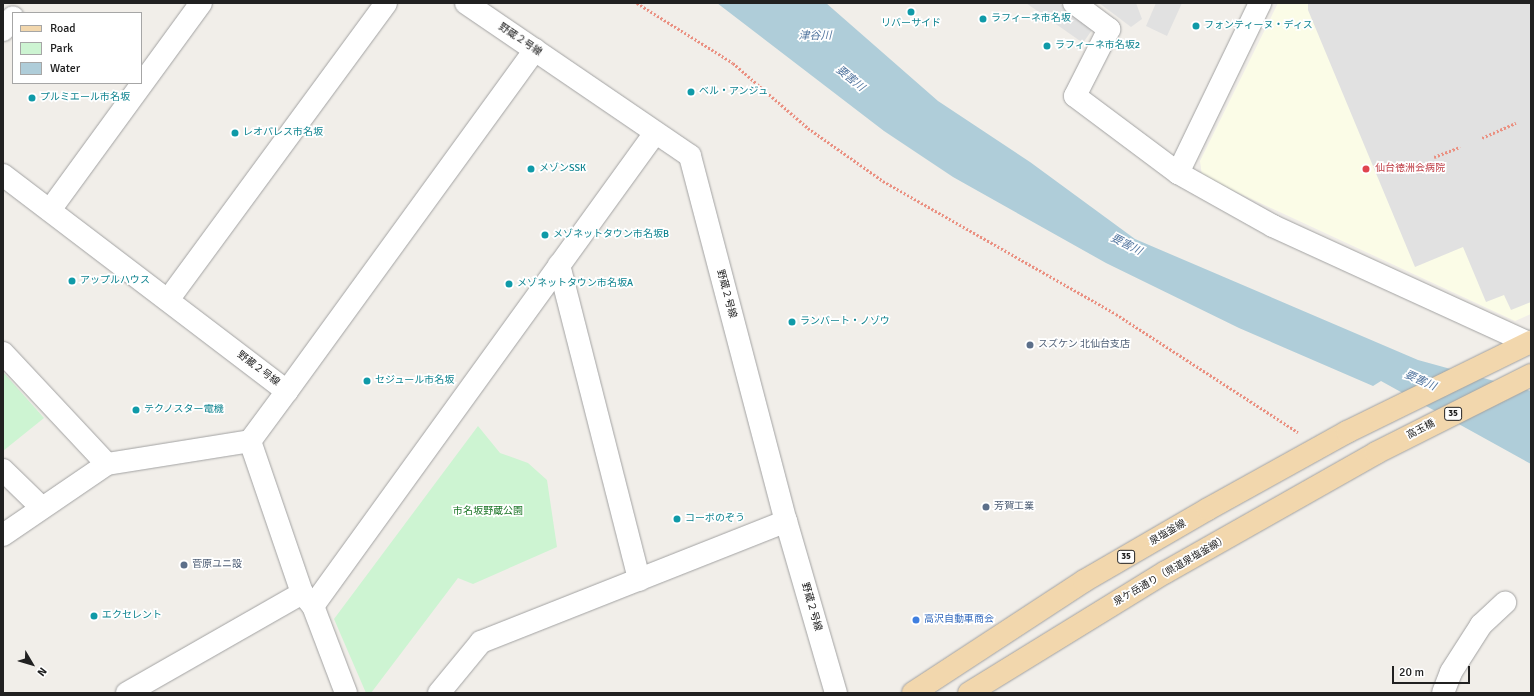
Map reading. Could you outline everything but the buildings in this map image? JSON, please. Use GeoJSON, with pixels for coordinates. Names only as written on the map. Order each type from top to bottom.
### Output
{"type":"FeatureCollection","features":[{"type":"Feature","properties":{"kind":"main road","name":"泉塩釜線"},"geometry":{"type":"LineString","coordinates":[[913,693],[1084,581],[1347,432],[1530,342]]}},
{"type":"Feature","properties":{"kind":"main road","name":"高玉橋"},"geometry":{"type":"LineString","coordinates":[[1376,453],[1531,375]]}},
{"type":"Feature","properties":{"kind":"main road","name":"泉ケ岳通り（県道泉塩釜線）"},"geometry":{"type":"LineString","coordinates":[[969,693],[1166,572],[1376,453]]}},
{"type":"Feature","properties":{"kind":"street"},"geometry":{"type":"LineString","coordinates":[[17,12],[23,3]]}},
{"type":"Feature","properties":{"kind":"street"},"geometry":{"type":"LineString","coordinates":[[142,84],[201,3]]}},
{"type":"Feature","properties":{"kind":"street"},"geometry":{"type":"LineString","coordinates":[[168,300],[386,3]]}},
{"type":"Feature","properties":{"kind":"street","name":"野蔵２号線"},"geometry":{"type":"LineString","coordinates":[[466,3],[690,156],[786,521],[836,693]]}},
{"type":"Feature","properties":{"kind":"street"},"geometry":{"type":"LineString","coordinates":[[1074,3],[1109,29],[1075,96],[1178,173],[1273,226],[1530,342]]}},
{"type":"Feature","properties":{"kind":"street"},"geometry":{"type":"LineString","coordinates":[[1178,173],[1260,3]]}},
{"type":"Feature","properties":{"kind":"street"},"geometry":{"type":"LineString","coordinates":[[3,30],[12,18]]}},
{"type":"Feature","properties":{"kind":"street"},"geometry":{"type":"LineString","coordinates":[[287,391],[535,50]]}},
{"type":"Feature","properties":{"kind":"street"},"geometry":{"type":"LineString","coordinates":[[50,210],[142,84]]}},
{"type":"Feature","properties":{"kind":"street"},"geometry":{"type":"LineString","coordinates":[[127,693],[307,600],[559,265],[655,133]]}},
{"type":"Feature","properties":{"kind":"street","name":"野蔵２号線"},"geometry":{"type":"LineString","coordinates":[[3,175],[287,391],[250,441]]}},
{"type":"Feature","properties":{"kind":"street"},"geometry":{"type":"LineString","coordinates":[[559,265],[639,580]]}},
{"type":"Feature","properties":{"kind":"street"},"geometry":{"type":"LineString","coordinates":[[3,353],[106,464]]}},
{"type":"Feature","properties":{"kind":"street"},"geometry":{"type":"LineString","coordinates":[[3,535],[106,464],[250,441],[307,600],[346,693]]}},
{"type":"Feature","properties":{"kind":"street"},"geometry":{"type":"LineString","coordinates":[[3,470],[42,508]]}},
{"type":"Feature","properties":{"kind":"street"},"geometry":{"type":"LineString","coordinates":[[439,693],[481,642],[786,521]]}},
{"type":"Feature","properties":{"kind":"street"},"geometry":{"type":"LineString","coordinates":[[1444,693],[1451,672],[1481,625],[1505,603]]}},
{"type":"Feature","properties":{"kind":"path"},"geometry":{"type":"LineString","coordinates":[[637,3],[733,63],[808,128],[883,181],[1116,314],[1301,434]]}},
{"type":"Feature","properties":{"kind":"path"},"geometry":{"type":"LineString","coordinates":[[1482,138],[1516,123]]}},
{"type":"Feature","properties":{"kind":"path"},"geometry":{"type":"LineString","coordinates":[[1434,157],[1460,146]]}},
{"type":"Feature","properties":{"kind":"shaded area"},"geometry":{"type":"Polygon","coordinates":[[[1026,3],[1059,3],[1094,27],[1083,43],[1026,3]]]}},
{"type":"Feature","properties":{"kind":"shaded area"},"geometry":{"type":"Polygon","coordinates":[[[1099,3],[1136,3],[1142,19],[1131,27],[1099,3]]]}},
{"type":"Feature","properties":{"kind":"shaded area"},"geometry":{"type":"Polygon","coordinates":[[[1156,3],[1182,3],[1167,36],[1146,26],[1156,3]]]}},
{"type":"Feature","properties":{"kind":"shaded area","name":"仙台徳洲会病院"},"geometry":{"type":"Polygon","coordinates":[[[1278,3],[1531,3],[1531,314],[1515,321],[1202,176],[1200,161],[1278,3]]]}},
{"type":"Feature","properties":{"kind":"shaded area","name":"仙台徳洲会病院"},"geometry":{"type":"Polygon","coordinates":[[[1308,3],[1531,3],[1531,302],[1511,310],[1504,295],[1486,302],[1463,247],[1415,267],[1308,10],[1308,3]]]}},
{"type":"Feature","properties":{"kind":"green space"},"geometry":{"type":"Polygon","coordinates":[[[3,372],[44,418],[3,451],[3,372]]]}},
{"type":"Feature","properties":{"kind":"green space","name":"市名坂野蔵公園"},"geometry":{"type":"Polygon","coordinates":[[[478,426],[500,453],[528,463],[547,480],[557,547],[473,584],[458,578],[371,693],[366,693],[334,619],[478,426]]]}},
{"type":"Feature","properties":{"kind":"water","name":"津谷川"},"geometry":{"type":"Polygon","coordinates":[[[717,3],[826,3],[938,101],[1030,162],[1135,239],[1418,360],[1531,391],[1531,464],[1381,381],[1373,386],[1239,328],[1106,263],[953,177],[884,131],[717,3]]]}},
{"type":"Feature","properties":{"kind":"place","name":"リバーサイド"},"geometry":{"type":"Point","coordinates":[911,12]}},
{"type":"Feature","properties":{"kind":"place","name":"ラフィーネ市名坂"},"geometry":{"type":"Point","coordinates":[983,19]}},
{"type":"Feature","properties":{"kind":"place","name":"フォンティーヌ・ディス"},"geometry":{"type":"Point","coordinates":[1196,26]}},
{"type":"Feature","properties":{"kind":"place","name":"ラフィーネ市名坂2"},"geometry":{"type":"Point","coordinates":[1047,46]}},
{"type":"Feature","properties":{"kind":"place","name":"ベル・アンジュ"},"geometry":{"type":"Point","coordinates":[691,92]}},
{"type":"Feature","properties":{"kind":"place","name":"プルミエール市名坂"},"geometry":{"type":"Point","coordinates":[32,98]}},
{"type":"Feature","properties":{"kind":"place","name":"レオパレス市名坂"},"geometry":{"type":"Point","coordinates":[235,133]}},
{"type":"Feature","properties":{"kind":"place","name":"メゾンSSK"},"geometry":{"type":"Point","coordinates":[531,169]}},
{"type":"Feature","properties":{"kind":"place","name":"仙台徳洲会病院"},"geometry":{"type":"Point","coordinates":[1366,169]}},
{"type":"Feature","properties":{"kind":"place","name":"メゾネットタウン市名坂B"},"geometry":{"type":"Point","coordinates":[545,235]}},
{"type":"Feature","properties":{"kind":"place","name":"アップルハウス"},"geometry":{"type":"Point","coordinates":[72,281]}},
{"type":"Feature","properties":{"kind":"place","name":"メゾネットタウン市名坂A"},"geometry":{"type":"Point","coordinates":[509,284]}},
{"type":"Feature","properties":{"kind":"place","name":"ランバート・ノゾウ"},"geometry":{"type":"Point","coordinates":[792,322]}},
{"type":"Feature","properties":{"kind":"place","name":"スズケン 北仙台支店"},"geometry":{"type":"Point","coordinates":[1030,345]}},
{"type":"Feature","properties":{"kind":"place","name":"セジュール市名坂"},"geometry":{"type":"Point","coordinates":[367,381]}},
{"type":"Feature","properties":{"kind":"place","name":"テクノスター電機"},"geometry":{"type":"Point","coordinates":[136,410]}},
{"type":"Feature","properties":{"kind":"place","name":"芳賀工業"},"geometry":{"type":"Point","coordinates":[986,507]}},
{"type":"Feature","properties":{"kind":"place","name":"コーポのぞう"},"geometry":{"type":"Point","coordinates":[677,519]}},
{"type":"Feature","properties":{"kind":"place","name":"菅原ユニ設"},"geometry":{"type":"Point","coordinates":[184,565]}},
{"type":"Feature","properties":{"kind":"place","name":"エクセレント"},"geometry":{"type":"Point","coordinates":[94,616]}},
{"type":"Feature","properties":{"kind":"place","name":"高沢自動車商会"},"geometry":{"type":"Point","coordinates":[916,620]}},
{"type":"Feature","properties":{"kind":"water label","name":"要害川"},"geometry":{"type":"Point","coordinates":[850,79]}},
{"type":"Feature","properties":{"kind":"water label","name":"要害川"},"geometry":{"type":"Point","coordinates":[1126,245]}},
{"type":"Feature","properties":{"kind":"water label","name":"要害川"},"geometry":{"type":"Point","coordinates":[1420,381]}}]}
